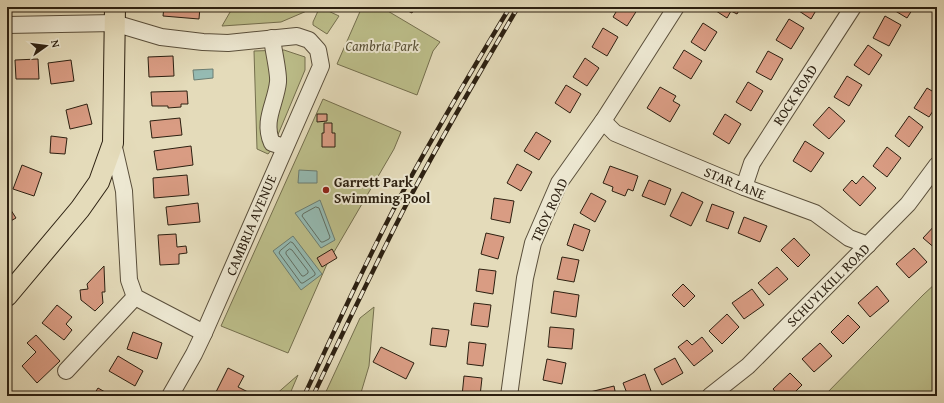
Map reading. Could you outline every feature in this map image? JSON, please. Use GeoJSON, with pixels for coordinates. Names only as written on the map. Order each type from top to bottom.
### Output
{"type":"FeatureCollection","features":[{"type":"Feature","properties":{"kind":"main road"},"geometry":{"type":"LineString","coordinates":[[7,296],[80,209],[99,182],[113,143],[114,15]]}},
{"type":"Feature","properties":{"kind":"street","name":"TROY ROAD"},"geometry":{"type":"LineString","coordinates":[[510,396],[525,278],[533,243],[559,183],[603,121],[676,7]]}},
{"type":"Feature","properties":{"kind":"street","name":"ROCK ROAD"},"geometry":{"type":"LineString","coordinates":[[744,187],[752,163],[853,7]]}},
{"type":"Feature","properties":{"kind":"street"},"geometry":{"type":"LineString","coordinates":[[7,25],[114,15],[161,37],[203,42],[228,43],[272,38],[278,81],[269,114],[268,135],[272,143],[284,148]]}},
{"type":"Feature","properties":{"kind":"street","name":"CAMBRIA AVENUE"},"geometry":{"type":"LineString","coordinates":[[170,396],[204,333],[321,66],[318,50],[309,40],[296,36],[272,38]]}},
{"type":"Feature","properties":{"kind":"street","name":"STAR LANE"},"geometry":{"type":"LineString","coordinates":[[603,121],[615,133],[744,187],[815,213],[849,238],[868,245]]}},
{"type":"Feature","properties":{"kind":"street"},"geometry":{"type":"LineString","coordinates":[[113,143],[124,192],[129,280],[135,297],[204,333]]}},
{"type":"Feature","properties":{"kind":"street","name":"SCHUYLKILL ROAD"},"geometry":{"type":"LineString","coordinates":[[710,396],[748,366],[868,245],[908,204],[937,166]]}},
{"type":"Feature","properties":{"kind":"street"},"geometry":{"type":"LineString","coordinates":[[66,371],[135,297]]}},
{"type":"Feature","properties":{"kind":"green space"},"geometry":{"type":"Polygon","coordinates":[[[233,7],[316,7],[281,22],[222,26],[233,7]]]}},
{"type":"Feature","properties":{"kind":"green space","name":"Cambria Park"},"geometry":{"type":"Polygon","coordinates":[[[362,7],[381,7],[440,42],[433,51],[417,95],[337,64],[362,7]]]}},
{"type":"Feature","properties":{"kind":"green space"},"geometry":{"type":"Polygon","coordinates":[[[324,9],[339,16],[327,34],[313,25],[318,11],[324,9]]]}},
{"type":"Feature","properties":{"kind":"green space","name":"Cambria Park"},"geometry":{"type":"Polygon","coordinates":[[[284,50],[305,57],[305,70],[272,149],[268,154],[257,149],[254,51],[284,50]]]}},
{"type":"Feature","properties":{"kind":"green space","name":"Garrett Park Swimming Pool"},"geometry":{"type":"Polygon","coordinates":[[[323,99],[401,132],[394,149],[327,264],[288,353],[221,326],[323,99]]]}},
{"type":"Feature","properties":{"kind":"green space"},"geometry":{"type":"Polygon","coordinates":[[[937,282],[937,396],[824,396],[923,295],[937,282]]]}},
{"type":"Feature","properties":{"kind":"green space"},"geometry":{"type":"Polygon","coordinates":[[[374,307],[369,366],[360,396],[324,396],[360,318],[374,307]]]}},
{"type":"Feature","properties":{"kind":"green space"},"geometry":{"type":"Polygon","coordinates":[[[298,375],[289,396],[274,396],[298,375]]]}},
{"type":"Feature","properties":{"kind":"water"},"geometry":{"type":"Polygon","coordinates":[[[213,69],[213,78],[194,80],[193,70],[213,69]]]}},
{"type":"Feature","properties":{"kind":"water"},"geometry":{"type":"Polygon","coordinates":[[[299,170],[317,171],[317,183],[298,183],[299,170]]]}},
{"type":"Feature","properties":{"kind":"water"},"geometry":{"type":"Polygon","coordinates":[[[320,200],[335,240],[321,248],[295,213],[320,200]]]}},
{"type":"Feature","properties":{"kind":"water"},"geometry":{"type":"Polygon","coordinates":[[[293,236],[322,274],[301,290],[273,251],[293,236]]]}},
{"type":"Feature","properties":{"kind":"building"},"geometry":{"type":"Polygon","coordinates":[[[164,7],[200,7],[199,19],[163,16],[164,7]]]}},
{"type":"Feature","properties":{"kind":"building"},"geometry":{"type":"Polygon","coordinates":[[[400,7],[415,7],[412,13],[400,7]]]}},
{"type":"Feature","properties":{"kind":"building"},"geometry":{"type":"Polygon","coordinates":[[[619,7],[639,7],[627,26],[613,17],[619,7]]]}},
{"type":"Feature","properties":{"kind":"building"},"geometry":{"type":"Polygon","coordinates":[[[714,7],[741,7],[737,14],[731,11],[727,18],[713,9],[714,7]]]}},
{"type":"Feature","properties":{"kind":"building"},"geometry":{"type":"Polygon","coordinates":[[[797,7],[818,7],[811,19],[796,9],[797,7]]]}},
{"type":"Feature","properties":{"kind":"building"},"geometry":{"type":"Polygon","coordinates":[[[893,7],[914,7],[907,18],[892,9],[893,7]]]}},
{"type":"Feature","properties":{"kind":"building"},"geometry":{"type":"Polygon","coordinates":[[[885,16],[901,25],[889,46],[873,38],[885,16]]]}},
{"type":"Feature","properties":{"kind":"building"},"geometry":{"type":"Polygon","coordinates":[[[789,19],[804,28],[791,49],[776,40],[789,19]]]}},
{"type":"Feature","properties":{"kind":"building"},"geometry":{"type":"Polygon","coordinates":[[[703,23],[717,32],[705,51],[691,42],[703,23]]]}},
{"type":"Feature","properties":{"kind":"building"},"geometry":{"type":"Polygon","coordinates":[[[603,28],[618,37],[607,56],[592,47],[603,28]]]}},
{"type":"Feature","properties":{"kind":"building"},"geometry":{"type":"Polygon","coordinates":[[[868,45],[882,55],[869,75],[854,65],[868,45]]]}},
{"type":"Feature","properties":{"kind":"building"},"geometry":{"type":"Polygon","coordinates":[[[684,50],[702,61],[691,79],[673,68],[684,50]]]}},
{"type":"Feature","properties":{"kind":"building"},"geometry":{"type":"Polygon","coordinates":[[[768,51],[783,59],[771,80],[756,72],[768,51]]]}},
{"type":"Feature","properties":{"kind":"building"},"geometry":{"type":"Polygon","coordinates":[[[173,56],[174,76],[149,77],[148,57],[173,56]]]}},
{"type":"Feature","properties":{"kind":"building"},"geometry":{"type":"Polygon","coordinates":[[[585,58],[599,68],[587,86],[573,77],[585,58]]]}},
{"type":"Feature","properties":{"kind":"building"},"geometry":{"type":"Polygon","coordinates":[[[38,59],[39,79],[16,79],[15,60],[38,59]]]}},
{"type":"Feature","properties":{"kind":"building"},"geometry":{"type":"Polygon","coordinates":[[[71,60],[74,81],[51,84],[48,63],[71,60]]]}},
{"type":"Feature","properties":{"kind":"building"},"geometry":{"type":"Polygon","coordinates":[[[847,76],[862,85],[849,106],[834,97],[847,76]]]}},
{"type":"Feature","properties":{"kind":"building"},"geometry":{"type":"Polygon","coordinates":[[[748,82],[763,91],[751,111],[736,102],[748,82]]]}},
{"type":"Feature","properties":{"kind":"building"},"geometry":{"type":"Polygon","coordinates":[[[566,85],[581,94],[570,113],[555,103],[566,85]]]}},
{"type":"Feature","properties":{"kind":"building"},"geometry":{"type":"Polygon","coordinates":[[[660,87],[676,96],[673,101],[680,105],[670,122],[647,108],[660,87]]]}},
{"type":"Feature","properties":{"kind":"building"},"geometry":{"type":"Polygon","coordinates":[[[927,88],[937,94],[937,105],[929,117],[914,108],[927,88]]]}},
{"type":"Feature","properties":{"kind":"building"},"geometry":{"type":"Polygon","coordinates":[[[187,91],[188,104],[181,104],[181,107],[168,108],[168,106],[152,106],[151,92],[187,91]]]}},
{"type":"Feature","properties":{"kind":"building"},"geometry":{"type":"Polygon","coordinates":[[[87,104],[92,124],[70,129],[66,110],[87,104]]]}},
{"type":"Feature","properties":{"kind":"building"},"geometry":{"type":"Polygon","coordinates":[[[829,107],[845,121],[829,139],[813,125],[829,107]]]}},
{"type":"Feature","properties":{"kind":"building"},"geometry":{"type":"Polygon","coordinates":[[[317,114],[327,114],[327,121],[317,122],[317,114]]]}},
{"type":"Feature","properties":{"kind":"building"},"geometry":{"type":"Polygon","coordinates":[[[725,114],[741,124],[729,144],[713,134],[725,114]]]}},
{"type":"Feature","properties":{"kind":"building"},"geometry":{"type":"Polygon","coordinates":[[[909,116],[923,127],[909,147],[895,136],[909,116]]]}},
{"type":"Feature","properties":{"kind":"building"},"geometry":{"type":"Polygon","coordinates":[[[180,118],[182,135],[152,138],[150,121],[180,118]]]}},
{"type":"Feature","properties":{"kind":"building"},"geometry":{"type":"Polygon","coordinates":[[[324,123],[332,123],[332,133],[335,133],[335,147],[322,147],[324,123]]]}},
{"type":"Feature","properties":{"kind":"building"},"geometry":{"type":"Polygon","coordinates":[[[536,132],[551,141],[539,160],[524,151],[536,132]]]}},
{"type":"Feature","properties":{"kind":"building"},"geometry":{"type":"Polygon","coordinates":[[[51,136],[67,138],[65,154],[50,153],[51,136]]]}},
{"type":"Feature","properties":{"kind":"building"},"geometry":{"type":"Polygon","coordinates":[[[805,141],[824,153],[811,172],[793,161],[805,141]]]}},
{"type":"Feature","properties":{"kind":"building"},"geometry":{"type":"Polygon","coordinates":[[[191,146],[193,165],[157,170],[154,151],[191,146]]]}},
{"type":"Feature","properties":{"kind":"building"},"geometry":{"type":"Polygon","coordinates":[[[887,147],[901,158],[887,177],[873,166],[887,147]]]}},
{"type":"Feature","properties":{"kind":"building"},"geometry":{"type":"Polygon","coordinates":[[[517,164],[532,172],[521,191],[507,183],[517,164]]]}},
{"type":"Feature","properties":{"kind":"building"},"geometry":{"type":"Polygon","coordinates":[[[22,165],[42,173],[34,196],[13,189],[22,165]]]}},
{"type":"Feature","properties":{"kind":"building"},"geometry":{"type":"Polygon","coordinates":[[[610,166],[638,176],[633,191],[628,189],[625,196],[612,191],[613,187],[603,183],[610,166]]]}},
{"type":"Feature","properties":{"kind":"building"},"geometry":{"type":"Polygon","coordinates":[[[187,175],[189,195],[154,198],[153,178],[187,175]]]}},
{"type":"Feature","properties":{"kind":"building"},"geometry":{"type":"Polygon","coordinates":[[[863,176],[876,188],[860,206],[843,190],[852,180],[856,184],[863,176]]]}},
{"type":"Feature","properties":{"kind":"building"},"geometry":{"type":"Polygon","coordinates":[[[649,180],[671,189],[665,205],[642,196],[649,180]]]}},
{"type":"Feature","properties":{"kind":"building"},"geometry":{"type":"Polygon","coordinates":[[[682,192],[703,202],[691,226],[670,216],[682,192]]]}},
{"type":"Feature","properties":{"kind":"building"},"geometry":{"type":"Polygon","coordinates":[[[591,193],[606,201],[595,222],[580,213],[591,193]]]}},
{"type":"Feature","properties":{"kind":"building"},"geometry":{"type":"Polygon","coordinates":[[[494,198],[514,201],[510,223],[491,219],[494,198]]]}},
{"type":"Feature","properties":{"kind":"building"},"geometry":{"type":"Polygon","coordinates":[[[198,203],[200,222],[168,225],[166,207],[198,203]]]}},
{"type":"Feature","properties":{"kind":"building"},"geometry":{"type":"Polygon","coordinates":[[[7,204],[16,218],[7,223],[7,204]]]}},
{"type":"Feature","properties":{"kind":"building"},"geometry":{"type":"Polygon","coordinates":[[[712,204],[734,212],[728,229],[706,221],[712,204]]]}},
{"type":"Feature","properties":{"kind":"building"},"geometry":{"type":"Polygon","coordinates":[[[744,217],[767,226],[760,242],[738,233],[744,217]]]}},
{"type":"Feature","properties":{"kind":"building"},"geometry":{"type":"Polygon","coordinates":[[[937,223],[937,250],[923,238],[937,223]]]}},
{"type":"Feature","properties":{"kind":"building"},"geometry":{"type":"Polygon","coordinates":[[[574,224],[590,230],[583,251],[567,245],[574,224]]]}},
{"type":"Feature","properties":{"kind":"building"},"geometry":{"type":"Polygon","coordinates":[[[486,233],[504,237],[498,259],[481,254],[486,233]]]}},
{"type":"Feature","properties":{"kind":"building"},"geometry":{"type":"Polygon","coordinates":[[[176,234],[177,247],[186,246],[187,253],[179,254],[179,264],[160,265],[158,235],[176,234]]]}},
{"type":"Feature","properties":{"kind":"building"},"geometry":{"type":"Polygon","coordinates":[[[794,238],[810,255],[798,267],[781,250],[794,238]]]}},
{"type":"Feature","properties":{"kind":"building"},"geometry":{"type":"Polygon","coordinates":[[[914,248],[927,262],[909,278],[896,264],[914,248]]]}},
{"type":"Feature","properties":{"kind":"building"},"geometry":{"type":"Polygon","coordinates":[[[332,249],[337,258],[322,267],[317,258],[332,249]]]}},
{"type":"Feature","properties":{"kind":"building"},"geometry":{"type":"Polygon","coordinates":[[[562,257],[579,260],[574,282],[557,279],[562,257]]]}},
{"type":"Feature","properties":{"kind":"building"},"geometry":{"type":"Polygon","coordinates":[[[104,266],[105,292],[102,292],[103,303],[95,311],[81,300],[80,290],[88,289],[87,284],[104,266]]]}},
{"type":"Feature","properties":{"kind":"building"},"geometry":{"type":"Polygon","coordinates":[[[777,267],[788,279],[769,295],[758,283],[777,267]]]}},
{"type":"Feature","properties":{"kind":"building"},"geometry":{"type":"Polygon","coordinates":[[[479,269],[496,271],[493,294],[476,291],[479,269]]]}},
{"type":"Feature","properties":{"kind":"building"},"geometry":{"type":"Polygon","coordinates":[[[683,284],[695,296],[684,307],[672,295],[683,284]]]}},
{"type":"Feature","properties":{"kind":"building"},"geometry":{"type":"Polygon","coordinates":[[[877,286],[889,301],[870,317],[858,303],[877,286]]]}},
{"type":"Feature","properties":{"kind":"building"},"geometry":{"type":"Polygon","coordinates":[[[752,289],[764,305],[744,319],[732,303],[752,289]]]}},
{"type":"Feature","properties":{"kind":"building"},"geometry":{"type":"Polygon","coordinates":[[[554,291],[579,295],[576,317],[551,313],[554,291]]]}},
{"type":"Feature","properties":{"kind":"building"},"geometry":{"type":"Polygon","coordinates":[[[474,303],[491,305],[488,327],[471,325],[474,303]]]}},
{"type":"Feature","properties":{"kind":"building"},"geometry":{"type":"Polygon","coordinates":[[[57,305],[72,317],[66,324],[72,330],[64,340],[42,323],[57,305]]]}},
{"type":"Feature","properties":{"kind":"building"},"geometry":{"type":"Polygon","coordinates":[[[727,314],[739,327],[722,344],[709,331],[727,314]]]}},
{"type":"Feature","properties":{"kind":"building"},"geometry":{"type":"Polygon","coordinates":[[[848,315],[860,327],[843,344],[831,332],[848,315]]]}},
{"type":"Feature","properties":{"kind":"building"},"geometry":{"type":"Polygon","coordinates":[[[550,327],[574,329],[572,349],[548,347],[550,327]]]}},
{"type":"Feature","properties":{"kind":"building"},"geometry":{"type":"Polygon","coordinates":[[[432,328],[449,330],[446,347],[430,345],[432,328]]]}},
{"type":"Feature","properties":{"kind":"building"},"geometry":{"type":"Polygon","coordinates":[[[133,332],[162,343],[157,359],[127,349],[133,332]]]}},
{"type":"Feature","properties":{"kind":"building"},"geometry":{"type":"Polygon","coordinates":[[[36,335],[60,361],[37,383],[22,366],[36,352],[27,343],[36,335]]]}},
{"type":"Feature","properties":{"kind":"building"},"geometry":{"type":"Polygon","coordinates":[[[702,337],[713,351],[694,366],[678,347],[687,340],[692,345],[702,337]]]}},
{"type":"Feature","properties":{"kind":"building"},"geometry":{"type":"Polygon","coordinates":[[[469,342],[486,344],[483,366],[467,364],[469,342]]]}},
{"type":"Feature","properties":{"kind":"building"},"geometry":{"type":"Polygon","coordinates":[[[820,343],[832,356],[814,372],[802,359],[820,343]]]}},
{"type":"Feature","properties":{"kind":"building"},"geometry":{"type":"Polygon","coordinates":[[[381,347],[414,363],[406,379],[373,362],[381,347]]]}},
{"type":"Feature","properties":{"kind":"building"},"geometry":{"type":"Polygon","coordinates":[[[118,356],[143,371],[135,386],[109,371],[118,356]]]}},
{"type":"Feature","properties":{"kind":"building"},"geometry":{"type":"Polygon","coordinates":[[[675,358],[683,373],[662,385],[654,369],[675,358]]]}},
{"type":"Feature","properties":{"kind":"building"},"geometry":{"type":"Polygon","coordinates":[[[547,359],[566,363],[562,384],[543,380],[547,359]]]}},
{"type":"Feature","properties":{"kind":"building"},"geometry":{"type":"Polygon","coordinates":[[[228,368],[244,376],[238,387],[248,392],[246,396],[218,396],[215,394],[228,368]]]}},
{"type":"Feature","properties":{"kind":"building"},"geometry":{"type":"Polygon","coordinates":[[[790,373],[802,385],[791,396],[779,396],[773,389],[790,373]]]}},
{"type":"Feature","properties":{"kind":"building"},"geometry":{"type":"Polygon","coordinates":[[[645,374],[651,391],[638,396],[628,396],[623,383],[645,374]]]}},
{"type":"Feature","properties":{"kind":"building"},"geometry":{"type":"Polygon","coordinates":[[[464,376],[482,378],[480,396],[462,396],[464,376]]]}},
{"type":"Feature","properties":{"kind":"building"},"geometry":{"type":"Polygon","coordinates":[[[614,386],[616,396],[591,396],[590,392],[614,386]]]}},
{"type":"Feature","properties":{"kind":"building"},"geometry":{"type":"Polygon","coordinates":[[[98,388],[112,396],[93,396],[98,388]]]}},
{"type":"Feature","properties":{"kind":"railway"},"geometry":{"type":"LineString","coordinates":[[304,396],[386,223],[453,102],[510,7]]}},
{"type":"Feature","properties":{"kind":"railway"},"geometry":{"type":"LineString","coordinates":[[313,396],[419,180],[518,7]]}},
{"type":"Feature","properties":{"kind":"place","name":"Garrett Park Swimming Pool"},"geometry":{"type":"Point","coordinates":[326,190]}}]}
